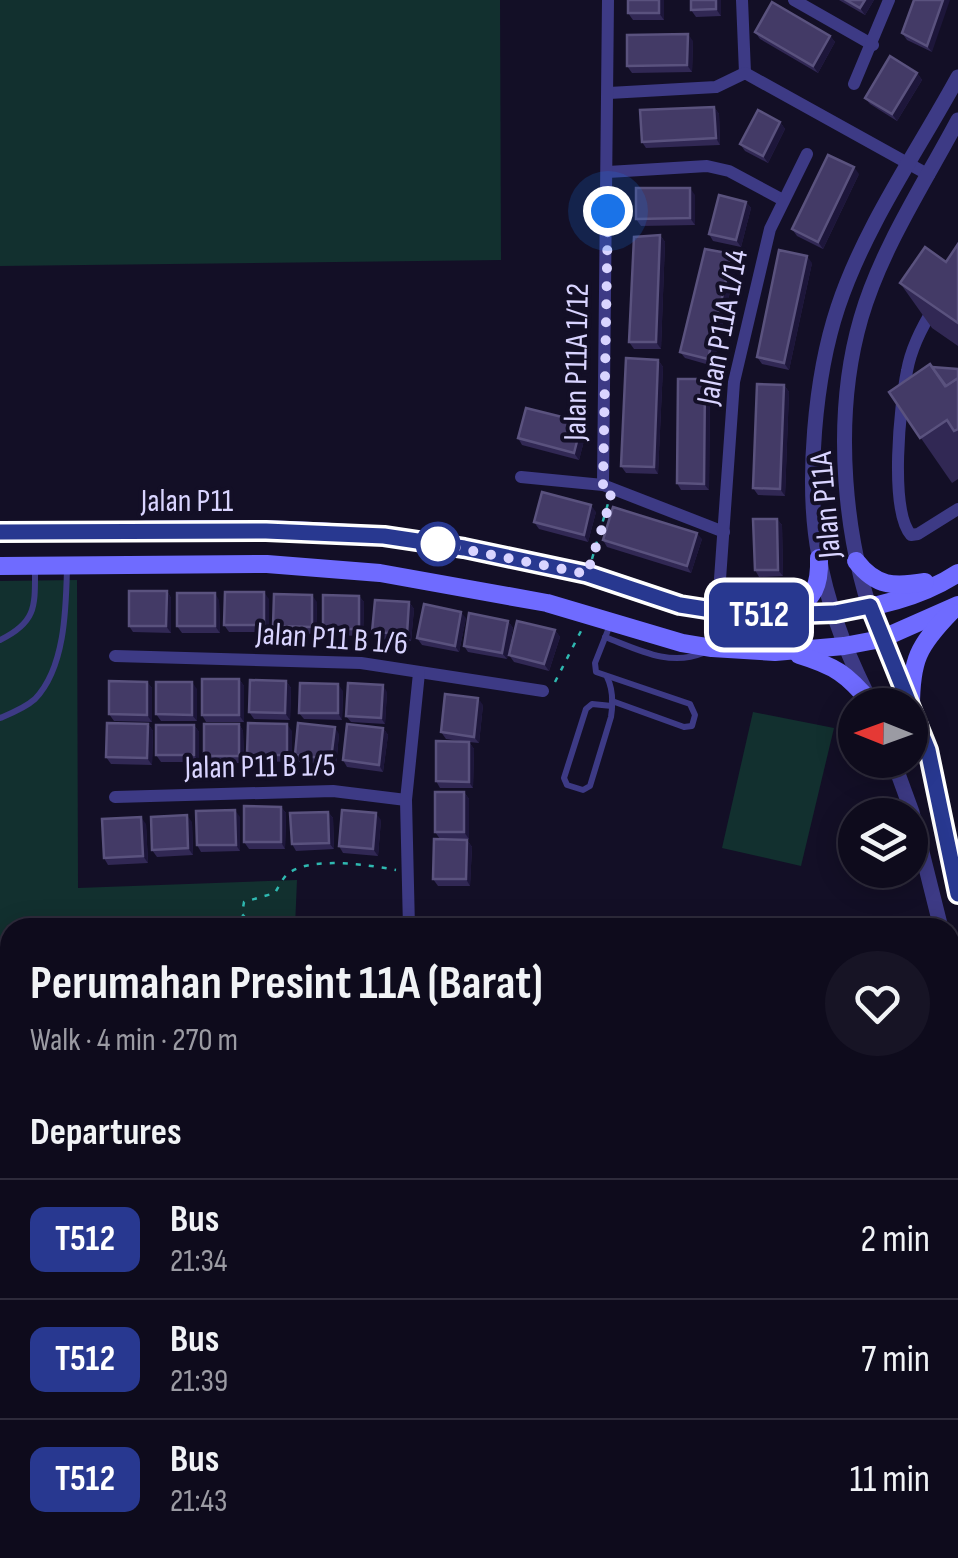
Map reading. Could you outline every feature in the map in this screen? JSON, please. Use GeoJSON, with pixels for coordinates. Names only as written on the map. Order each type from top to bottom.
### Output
{"type":"FeatureCollection","features":[{"type":"Feature","properties":{"kind":"main road","name":"Jalan P11"},"geometry":{"type":"LineString","coordinates":[[0,532],[266,531],[384,536],[587,574],[680,605],[743,614],[835,613],[900,600],[954,576]]}},
{"type":"Feature","properties":{"kind":"main road"},"geometry":{"type":"LineString","coordinates":[[790,614],[817,590],[819,558]]}},
{"type":"Feature","properties":{"kind":"main road"},"geometry":{"type":"LineString","coordinates":[[856,561],[869,578],[882,584],[905,585],[954,576]]}},
{"type":"Feature","properties":{"kind":"main road","name":"Jalan P11"},"geometry":{"type":"LineString","coordinates":[[0,566],[266,564],[380,573],[547,602],[608,629],[712,648],[790,652],[881,638],[958,605]]}},
{"type":"Feature","properties":{"kind":"main road"},"geometry":{"type":"LineString","coordinates":[[911,688],[911,673],[921,648],[958,605]]}},
{"type":"Feature","properties":{"kind":"main road"},"geometry":{"type":"LineString","coordinates":[[790,652],[832,665],[858,688]]}},
{"type":"Feature","properties":{"kind":"street","name":"Jalan P11A 1/12"},"geometry":{"type":"LineString","coordinates":[[607,487],[608,0]]}},
{"type":"Feature","properties":{"kind":"street"},"geometry":{"type":"LineString","coordinates":[[742,0],[745,73]]}},
{"type":"Feature","properties":{"kind":"street"},"geometry":{"type":"LineString","coordinates":[[794,0],[873,45]]}},
{"type":"Feature","properties":{"kind":"street"},"geometry":{"type":"LineString","coordinates":[[854,84],[889,0]]}},
{"type":"Feature","properties":{"kind":"street"},"geometry":{"type":"LineString","coordinates":[[608,93],[716,87],[745,73]]}},
{"type":"Feature","properties":{"kind":"street"},"geometry":{"type":"LineString","coordinates":[[745,73],[929,175]]}},
{"type":"Feature","properties":{"kind":"street","name":"Jalan P11A"},"geometry":{"type":"LineString","coordinates":[[864,688],[844,646],[819,558],[814,438],[818,391],[838,305],[863,248],[958,78]]}},
{"type":"Feature","properties":{"kind":"street","name":"Jalan P11A"},"geometry":{"type":"LineString","coordinates":[[903,688],[881,638],[856,561],[846,502],[848,395],[862,316],[885,258],[958,120]]}},
{"type":"Feature","properties":{"kind":"street","name":"Jalan P11A 1/14"},"geometry":{"type":"LineString","coordinates":[[720,579],[734,382],[770,230],[807,154]]}},
{"type":"Feature","properties":{"kind":"street"},"geometry":{"type":"LineString","coordinates":[[608,172],[707,166],[728,172],[783,200]]}},
{"type":"Feature","properties":{"kind":"street"},"geometry":{"type":"LineString","coordinates":[[939,298],[923,325],[907,369],[900,434],[900,498],[906,529],[911,534],[918,534],[958,508]]}},
{"type":"Feature","properties":{"kind":"street"},"geometry":{"type":"LineString","coordinates":[[522,478],[607,487],[724,532]]}},
{"type":"Feature","properties":{"kind":"street","name":"Jalan P11 B 1/6"},"geometry":{"type":"LineString","coordinates":[[115,656],[362,663],[543,691]]}},
{"type":"Feature","properties":{"kind":"street"},"geometry":{"type":"LineString","coordinates":[[409,918],[406,800],[420,673]]}},
{"type":"Feature","properties":{"kind":"street","name":"Jalan P11A"},"geometry":{"type":"LineString","coordinates":[[928,750],[958,894]]}},
{"type":"Feature","properties":{"kind":"street"},"geometry":{"type":"LineString","coordinates":[[900,778],[938,918]]}},
{"type":"Feature","properties":{"kind":"street","name":"Jalan P11 B 1/5"},"geometry":{"type":"LineString","coordinates":[[115,797],[333,791],[406,800]]}},
{"type":"Feature","properties":{"kind":"lane"},"geometry":{"type":"LineString","coordinates":[[0,640],[21,628],[31,616],[35,605],[35,566]]}},
{"type":"Feature","properties":{"kind":"lane"},"geometry":{"type":"LineString","coordinates":[[0,718],[36,698],[54,669],[67,599],[68,567]]}},
{"type":"Feature","properties":{"kind":"lane"},"geometry":{"type":"LineString","coordinates":[[608,629],[594,669],[694,706],[692,726],[684,727],[612,704],[592,704],[586,709],[564,778],[566,785],[583,790],[590,786],[612,704],[626,683]]}},
{"type":"Feature","properties":{"kind":"lane"},"geometry":{"type":"LineString","coordinates":[[607,677],[612,704]]}},
{"type":"Feature","properties":{"kind":"path"},"geometry":{"type":"LineString","coordinates":[[587,574],[606,516],[607,487]]}},
{"type":"Feature","properties":{"kind":"path"},"geometry":{"type":"LineString","coordinates":[[543,691],[554,683],[582,630]]}},
{"type":"Feature","properties":{"kind":"path"},"geometry":{"type":"LineString","coordinates":[[245,918],[242,914],[244,902],[275,893],[286,874],[304,865],[363,864],[408,872]]}},
{"type":"Feature","properties":{"kind":"green space"},"geometry":{"type":"Polygon","coordinates":[[[0,0],[500,0],[501,260],[0,266],[0,0]]]}},
{"type":"Feature","properties":{"kind":"green space"},"geometry":{"type":"Polygon","coordinates":[[[77,580],[78,888],[297,880],[295,918],[0,918],[0,581],[77,580]]]}},
{"type":"Feature","properties":{"kind":"green space"},"geometry":{"type":"Polygon","coordinates":[[[753,712],[834,728],[801,866],[722,848],[753,712]]]}},
{"type":"Feature","properties":{"kind":"building"},"geometry":{"type":"Polygon","coordinates":[[[628,0],[659,0],[659,13],[628,13],[628,0]]]}},
{"type":"Feature","properties":{"kind":"building"},"geometry":{"type":"Polygon","coordinates":[[[691,0],[716,0],[716,9],[691,10],[691,0]]]}},
{"type":"Feature","properties":{"kind":"building"},"geometry":{"type":"Polygon","coordinates":[[[846,0],[865,0],[860,8],[846,0]]]}},
{"type":"Feature","properties":{"kind":"building"},"geometry":{"type":"Polygon","coordinates":[[[914,0],[943,0],[927,46],[902,33],[914,0]]]}},
{"type":"Feature","properties":{"kind":"building"},"geometry":{"type":"Polygon","coordinates":[[[772,2],[830,36],[813,66],[755,32],[772,2]]]}},
{"type":"Feature","properties":{"kind":"building"},"geometry":{"type":"Polygon","coordinates":[[[688,34],[687,65],[627,66],[627,35],[688,34]]]}},
{"type":"Feature","properties":{"kind":"building"},"geometry":{"type":"Polygon","coordinates":[[[890,56],[917,73],[892,114],[865,98],[890,56]]]}},
{"type":"Feature","properties":{"kind":"building"},"geometry":{"type":"Polygon","coordinates":[[[714,107],[716,138],[642,142],[640,110],[714,107]]]}},
{"type":"Feature","properties":{"kind":"building"},"geometry":{"type":"Polygon","coordinates":[[[758,110],[780,122],[763,156],[740,144],[758,110]]]}},
{"type":"Feature","properties":{"kind":"building"},"geometry":{"type":"Polygon","coordinates":[[[828,155],[854,167],[818,242],[792,229],[828,155]]]}},
{"type":"Feature","properties":{"kind":"building"},"geometry":{"type":"Polygon","coordinates":[[[636,188],[690,188],[690,218],[636,219],[636,188]]]}},
{"type":"Feature","properties":{"kind":"building"},"geometry":{"type":"Polygon","coordinates":[[[719,195],[746,202],[736,240],[709,234],[719,195]]]}},
{"type":"Feature","properties":{"kind":"building"},"geometry":{"type":"Polygon","coordinates":[[[660,235],[656,342],[629,342],[634,237],[660,235]]]}},
{"type":"Feature","properties":{"kind":"building"},"geometry":{"type":"Polygon","coordinates":[[[958,244],[958,323],[900,283],[925,247],[946,262],[958,244]]]}},
{"type":"Feature","properties":{"kind":"building"},"geometry":{"type":"Polygon","coordinates":[[[705,249],[732,254],[708,359],[680,352],[705,249]]]}},
{"type":"Feature","properties":{"kind":"building"},"geometry":{"type":"Polygon","coordinates":[[[779,250],[807,256],[784,363],[757,357],[779,250]]]}},
{"type":"Feature","properties":{"kind":"building"},"geometry":{"type":"Polygon","coordinates":[[[626,358],[658,360],[654,467],[621,466],[626,358]]]}},
{"type":"Feature","properties":{"kind":"building"},"geometry":{"type":"Polygon","coordinates":[[[930,364],[945,386],[958,378],[958,429],[954,431],[947,420],[920,438],[889,392],[930,364]]]}},
{"type":"Feature","properties":{"kind":"building"},"geometry":{"type":"Polygon","coordinates":[[[932,367],[958,369],[958,378],[946,386],[932,367]]]}},
{"type":"Feature","properties":{"kind":"building"},"geometry":{"type":"Polygon","coordinates":[[[678,379],[705,379],[704,484],[677,483],[678,379]]]}},
{"type":"Feature","properties":{"kind":"building"},"geometry":{"type":"Polygon","coordinates":[[[757,384],[784,385],[780,489],[753,488],[757,384]]]}},
{"type":"Feature","properties":{"kind":"building"},"geometry":{"type":"Polygon","coordinates":[[[526,408],[582,422],[574,453],[518,438],[526,408]]]}},
{"type":"Feature","properties":{"kind":"building"},"geometry":{"type":"Polygon","coordinates":[[[542,492],[591,505],[584,535],[534,522],[542,492]]]}},
{"type":"Feature","properties":{"kind":"building"},"geometry":{"type":"Polygon","coordinates":[[[613,507],[697,533],[687,566],[603,540],[613,507]]]}},
{"type":"Feature","properties":{"kind":"building"},"geometry":{"type":"Polygon","coordinates":[[[753,519],[777,519],[778,570],[755,570],[753,519]]]}},
{"type":"Feature","properties":{"kind":"building"},"geometry":{"type":"Polygon","coordinates":[[[129,591],[167,591],[166,626],[129,626],[129,591]]]}},
{"type":"Feature","properties":{"kind":"building"},"geometry":{"type":"Polygon","coordinates":[[[225,592],[264,592],[264,625],[224,625],[225,592]]]}},
{"type":"Feature","properties":{"kind":"building"},"geometry":{"type":"Polygon","coordinates":[[[177,593],[215,593],[215,626],[177,626],[177,593]]]}},
{"type":"Feature","properties":{"kind":"building"},"geometry":{"type":"Polygon","coordinates":[[[274,594],[312,595],[312,627],[273,626],[274,594]]]}},
{"type":"Feature","properties":{"kind":"building"},"geometry":{"type":"Polygon","coordinates":[[[323,595],[359,596],[359,629],[323,629],[323,595]]]}},
{"type":"Feature","properties":{"kind":"building"},"geometry":{"type":"Polygon","coordinates":[[[375,600],[409,602],[407,634],[372,632],[375,600]]]}},
{"type":"Feature","properties":{"kind":"building"},"geometry":{"type":"Polygon","coordinates":[[[424,604],[461,612],[455,646],[417,638],[424,604]]]}},
{"type":"Feature","properties":{"kind":"building"},"geometry":{"type":"Polygon","coordinates":[[[469,613],[508,621],[502,653],[464,646],[469,613]]]}},
{"type":"Feature","properties":{"kind":"building"},"geometry":{"type":"Polygon","coordinates":[[[517,621],[555,630],[544,664],[509,655],[517,621]]]}},
{"type":"Feature","properties":{"kind":"building"},"geometry":{"type":"Polygon","coordinates":[[[202,679],[239,679],[239,715],[202,715],[202,679]]]}},
{"type":"Feature","properties":{"kind":"building"},"geometry":{"type":"Polygon","coordinates":[[[250,680],[286,681],[285,713],[249,712],[250,680]]]}},
{"type":"Feature","properties":{"kind":"building"},"geometry":{"type":"Polygon","coordinates":[[[109,681],[147,682],[147,715],[109,714],[109,681]]]}},
{"type":"Feature","properties":{"kind":"building"},"geometry":{"type":"Polygon","coordinates":[[[156,682],[192,682],[192,715],[156,714],[156,682]]]}},
{"type":"Feature","properties":{"kind":"building"},"geometry":{"type":"Polygon","coordinates":[[[300,683],[338,684],[338,713],[299,713],[300,683]]]}},
{"type":"Feature","properties":{"kind":"building"},"geometry":{"type":"Polygon","coordinates":[[[348,683],[383,685],[381,718],[346,716],[348,683]]]}},
{"type":"Feature","properties":{"kind":"building"},"geometry":{"type":"Polygon","coordinates":[[[445,694],[478,698],[474,737],[441,732],[445,694]]]}},
{"type":"Feature","properties":{"kind":"building"},"geometry":{"type":"Polygon","coordinates":[[[107,723],[148,724],[147,758],[106,757],[107,723]]]}},
{"type":"Feature","properties":{"kind":"building"},"geometry":{"type":"Polygon","coordinates":[[[248,723],[287,724],[287,755],[247,755],[248,723]]]}},
{"type":"Feature","properties":{"kind":"building"},"geometry":{"type":"Polygon","coordinates":[[[298,723],[335,727],[331,759],[295,755],[298,723]]]}},
{"type":"Feature","properties":{"kind":"building"},"geometry":{"type":"Polygon","coordinates":[[[204,724],[239,724],[239,756],[204,756],[204,724]]]}},
{"type":"Feature","properties":{"kind":"building"},"geometry":{"type":"Polygon","coordinates":[[[347,724],[383,728],[379,765],[343,760],[347,724]]]}},
{"type":"Feature","properties":{"kind":"building"},"geometry":{"type":"Polygon","coordinates":[[[156,725],[194,725],[194,755],[156,755],[156,725]]]}},
{"type":"Feature","properties":{"kind":"building"},"geometry":{"type":"Polygon","coordinates":[[[436,741],[469,742],[469,782],[436,781],[436,741]]]}},
{"type":"Feature","properties":{"kind":"building"},"geometry":{"type":"Polygon","coordinates":[[[435,792],[464,792],[464,832],[435,832],[435,792]]]}},
{"type":"Feature","properties":{"kind":"building"},"geometry":{"type":"Polygon","coordinates":[[[244,806],[281,807],[281,842],[244,842],[244,806]]]}},
{"type":"Feature","properties":{"kind":"building"},"geometry":{"type":"Polygon","coordinates":[[[235,810],[236,845],[197,845],[196,811],[235,810]]]}},
{"type":"Feature","properties":{"kind":"building"},"geometry":{"type":"Polygon","coordinates":[[[342,810],[376,813],[373,849],[339,846],[342,810]]]}},
{"type":"Feature","properties":{"kind":"building"},"geometry":{"type":"Polygon","coordinates":[[[328,812],[329,843],[292,844],[290,813],[328,812]]]}},
{"type":"Feature","properties":{"kind":"building"},"geometry":{"type":"Polygon","coordinates":[[[187,815],[188,848],[152,850],[151,817],[187,815]]]}},
{"type":"Feature","properties":{"kind":"building"},"geometry":{"type":"Polygon","coordinates":[[[141,817],[143,856],[104,858],[102,819],[141,817]]]}},
{"type":"Feature","properties":{"kind":"building"},"geometry":{"type":"Polygon","coordinates":[[[434,839],[467,840],[466,879],[433,879],[434,839]]]}},
{"type":"Feature","properties":{"kind":"bus line","name":"T512"},"geometry":{"type":"LineString","coordinates":[[0,532],[266,531],[384,536],[587,574],[680,605],[712,610],[774,615],[835,613],[870,606],[928,750],[958,894]]}},
{"type":"Feature","properties":{"kind":"route"},"geometry":{"type":"LineString","coordinates":[[438,544],[587,574],[612,489],[603,486],[608,211]]}}]}
